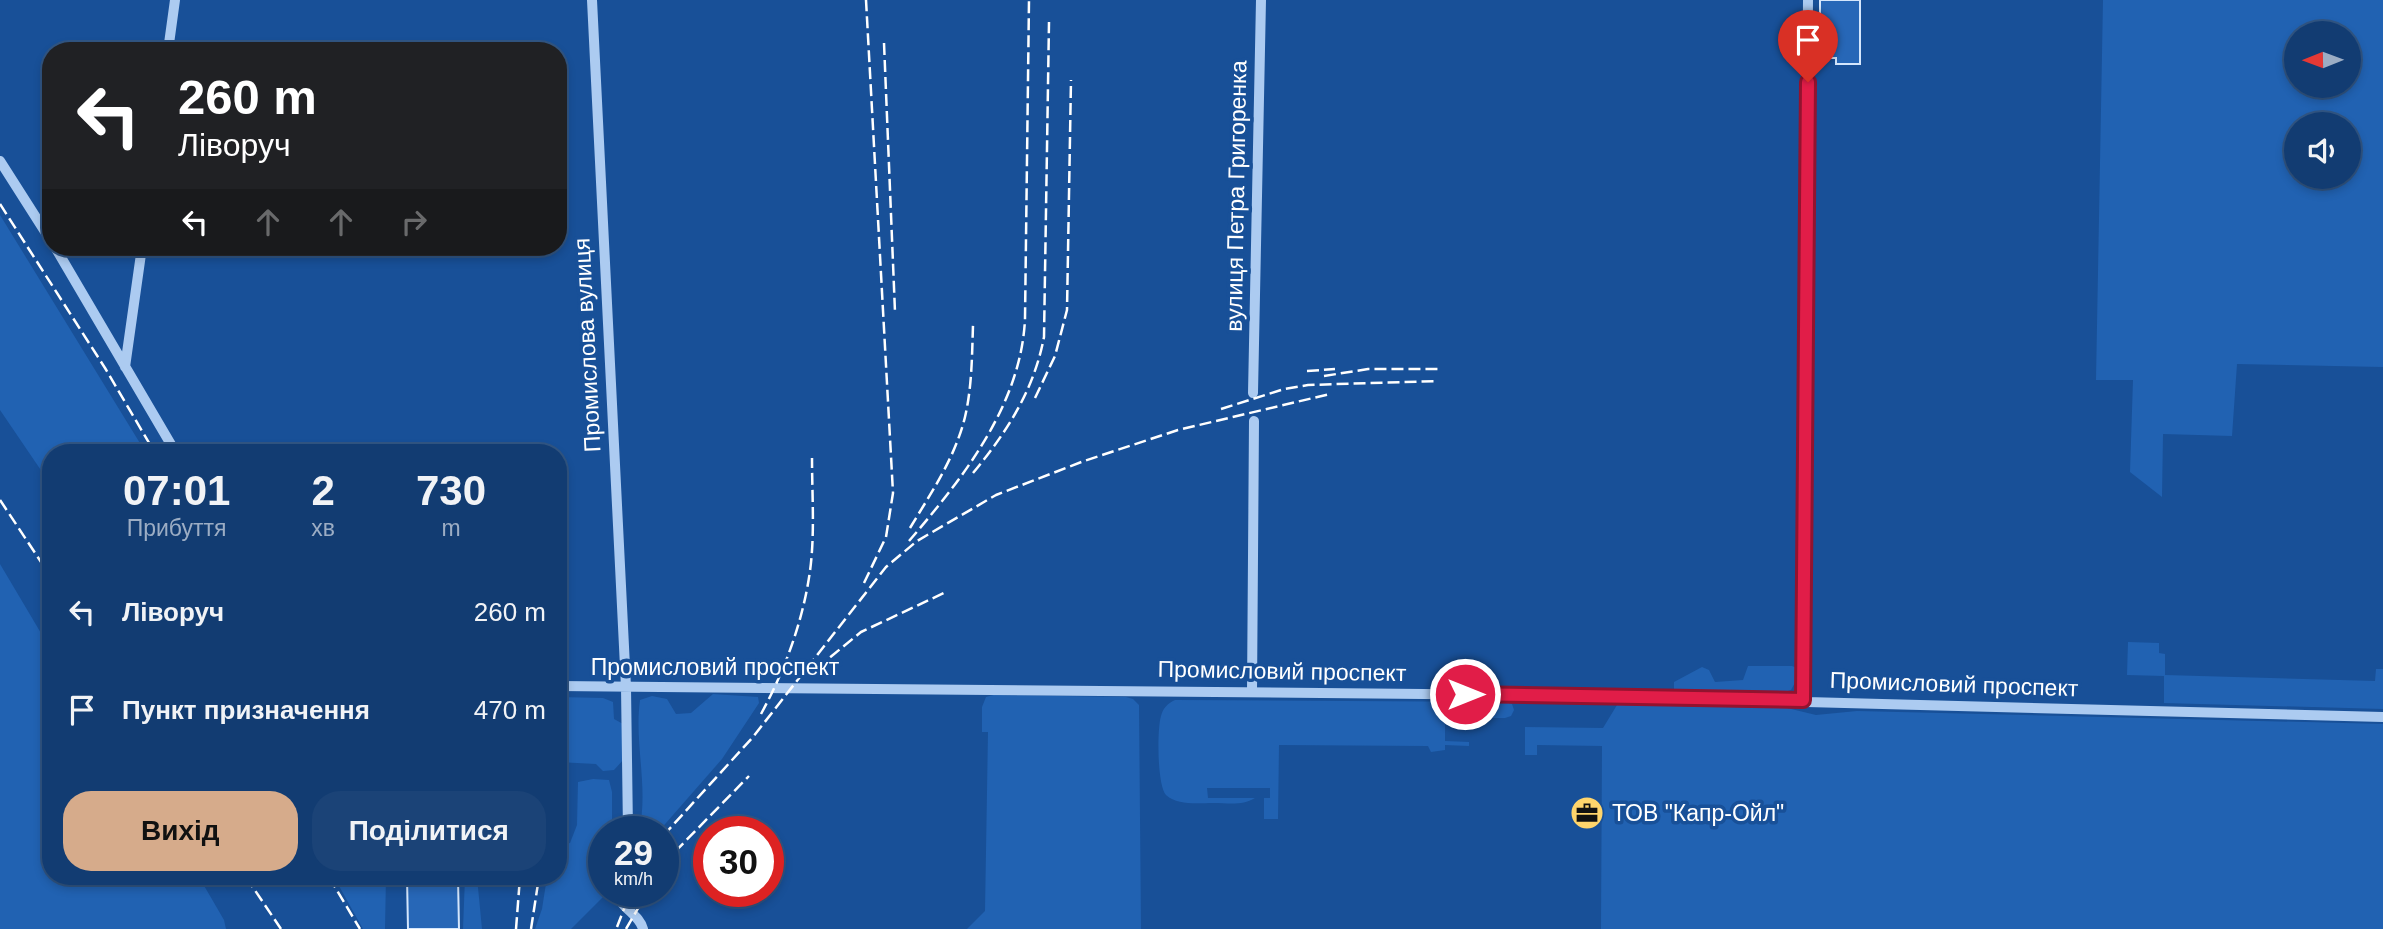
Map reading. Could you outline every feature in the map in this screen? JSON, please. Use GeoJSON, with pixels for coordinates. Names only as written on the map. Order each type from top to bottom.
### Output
{"type":"FeatureCollection","features":[{"type":"Feature","properties":{"kind":"street"},"geometry":{"type":"LineString","coordinates":[[169,42],[175,0]]}},
{"type":"Feature","properties":{"kind":"street","name":"Промислова вулиця"},"geometry":{"type":"LineString","coordinates":[[592,0],[626,687],[628,816]]}},
{"type":"Feature","properties":{"kind":"street","name":"вулиця Петра Григоренка"},"geometry":{"type":"LineString","coordinates":[[1253,393],[1261,0]]}},
{"type":"Feature","properties":{"kind":"street"},"geometry":{"type":"LineString","coordinates":[[1803,700],[1808,0]]}},
{"type":"Feature","properties":{"kind":"street"},"geometry":{"type":"LineString","coordinates":[[0,161],[42,227]]}},
{"type":"Feature","properties":{"kind":"street"},"geometry":{"type":"LineString","coordinates":[[60,256],[171,444]]}},
{"type":"Feature","properties":{"kind":"street"},"geometry":{"type":"LineString","coordinates":[[125,367],[141,256]]}},
{"type":"Feature","properties":{"kind":"street"},"geometry":{"type":"LineString","coordinates":[[1252,692],[1254,421]]}},
{"type":"Feature","properties":{"kind":"street","name":"Промисловий проспект"},"geometry":{"type":"LineString","coordinates":[[567,686],[1803,700],[2383,718]]}},
{"type":"Feature","properties":{"kind":"street"},"geometry":{"type":"LineString","coordinates":[[626,907],[639,919],[643,929]]}},
{"type":"Feature","properties":{"kind":"shaded area"},"geometry":{"type":"Polygon","coordinates":[[[2103,0],[2383,0],[2383,367],[2237,364],[2232,436],[2163,434],[2162,497],[2130,472],[2133,380],[2096,380],[2103,0]]]}},
{"type":"Feature","properties":{"kind":"shaded area"},"geometry":{"type":"Polygon","coordinates":[[[0,215],[140,444],[42,444],[42,472],[0,410],[0,215]]]}},
{"type":"Feature","properties":{"kind":"shaded area"},"geometry":{"type":"Polygon","coordinates":[[[0,564],[42,635],[42,885],[204,885],[224,920],[226,929],[0,929],[0,564]]]}},
{"type":"Feature","properties":{"kind":"shaded area"},"geometry":{"type":"Polygon","coordinates":[[[2128,642],[2159,643],[2159,653],[2165,654],[2165,675],[2375,681],[2376,669],[2383,669],[2383,709],[2164,703],[2164,676],[2127,675],[2128,642]]]}},
{"type":"Feature","properties":{"kind":"shaded area"},"geometry":{"type":"Polygon","coordinates":[[[1748,666],[1792,666],[1797,668],[1799,675],[1791,690],[1776,695],[1674,693],[1674,682],[1702,667],[1709,670],[1715,682],[1743,680],[1748,666]]]}},
{"type":"Feature","properties":{"kind":"shaded area"},"geometry":{"type":"Polygon","coordinates":[[[713,694],[758,697],[759,703],[722,759],[672,816],[642,816],[640,700],[652,696],[667,699],[676,714],[691,713],[713,694]]]}},
{"type":"Feature","properties":{"kind":"shaded area"},"geometry":{"type":"Polygon","coordinates":[[[567,697],[603,698],[613,702],[614,719],[623,724],[624,759],[614,770],[603,771],[596,764],[567,762],[567,697]]]}},
{"type":"Feature","properties":{"kind":"shaded area"},"geometry":{"type":"Polygon","coordinates":[[[986,697],[1126,697],[1139,705],[1141,929],[967,929],[985,911],[988,732],[982,732],[982,707],[986,697]]]}},
{"type":"Feature","properties":{"kind":"shaded area"},"geometry":{"type":"Polygon","coordinates":[[[1175,700],[1506,702],[1512,704],[1514,710],[1511,716],[1505,718],[1445,718],[1445,741],[1469,742],[1469,746],[1445,745],[1445,750],[1431,752],[1428,746],[1279,745],[1278,819],[1264,819],[1264,798],[1270,798],[1270,788],[1207,788],[1208,798],[1255,798],[1235,804],[1182,802],[1166,795],[1159,769],[1158,744],[1162,713],[1168,704],[1175,700]]]}},
{"type":"Feature","properties":{"kind":"shaded area"},"geometry":{"type":"Polygon","coordinates":[[[1617,705],[1787,708],[1816,715],[1857,711],[2383,724],[2383,929],[1601,929],[1602,746],[1537,745],[1537,755],[1525,755],[1525,727],[1603,728],[1617,705]]]}},
{"type":"Feature","properties":{"kind":"shaded area"},"geometry":{"type":"Polygon","coordinates":[[[609,780],[612,816],[588,816],[588,907],[593,907],[571,929],[535,929],[546,885],[567,885],[567,844],[570,843],[577,825],[578,782],[609,780]]]}},
{"type":"Feature","properties":{"kind":"shaded area"},"geometry":{"type":"Polygon","coordinates":[[[338,885],[386,885],[385,929],[363,929],[338,885]]]}},
{"type":"Feature","properties":{"kind":"shaded area"},"geometry":{"type":"Polygon","coordinates":[[[465,885],[478,885],[482,929],[463,929],[465,885]]]}},
{"type":"Feature","properties":{"kind":"building"},"geometry":{"type":"Polygon","coordinates":[[[1820,0],[1860,0],[1860,64],[1836,64],[1836,58],[1820,58],[1820,0]]]}},
{"type":"Feature","properties":{"kind":"building"},"geometry":{"type":"Polygon","coordinates":[[[407,885],[458,885],[459,929],[408,929],[407,885]]]}},
{"type":"Feature","properties":{"kind":"railway"},"geometry":{"type":"LineString","coordinates":[[864,583],[886,537],[893,493],[866,0]]}},
{"type":"Feature","properties":{"kind":"railway"},"geometry":{"type":"LineString","coordinates":[[909,541],[949,492],[986,439],[1013,381],[1021,351],[1025,319],[1029,0]]}},
{"type":"Feature","properties":{"kind":"railway"},"geometry":{"type":"LineString","coordinates":[[973,473],[1018,410],[1033,375],[1044,337],[1049,22]]}},
{"type":"Feature","properties":{"kind":"railway"},"geometry":{"type":"LineString","coordinates":[[884,43],[895,312]]}},
{"type":"Feature","properties":{"kind":"railway"},"geometry":{"type":"LineString","coordinates":[[1035,398],[1055,356],[1067,310],[1071,80]]}},
{"type":"Feature","properties":{"kind":"railway"},"geometry":{"type":"LineString","coordinates":[[0,204],[105,368],[150,444]]}},
{"type":"Feature","properties":{"kind":"railway"},"geometry":{"type":"LineString","coordinates":[[910,528],[942,475],[961,432],[969,394],[973,325]]}},
{"type":"Feature","properties":{"kind":"railway"},"geometry":{"type":"LineString","coordinates":[[1307,371],[1335,369]]}},
{"type":"Feature","properties":{"kind":"railway"},"geometry":{"type":"LineString","coordinates":[[1324,376],[1368,369],[1439,369]]}},
{"type":"Feature","properties":{"kind":"railway"},"geometry":{"type":"LineString","coordinates":[[1221,409],[1284,389],[1308,385],[1438,381]]}},
{"type":"Feature","properties":{"kind":"railway"},"geometry":{"type":"LineString","coordinates":[[679,818],[753,737],[886,567],[917,541],[996,495],[1084,461],[1178,430],[1330,394]]}},
{"type":"Feature","properties":{"kind":"railway"},"geometry":{"type":"LineString","coordinates":[[761,714],[792,645],[807,590],[812,543],[812,458]]}},
{"type":"Feature","properties":{"kind":"railway"},"geometry":{"type":"LineString","coordinates":[[0,500],[42,563]]}},
{"type":"Feature","properties":{"kind":"railway"},"geometry":{"type":"LineString","coordinates":[[817,668],[861,632],[946,592]]}},
{"type":"Feature","properties":{"kind":"railway"},"geometry":{"type":"LineString","coordinates":[[679,848],[749,776]]}},
{"type":"Feature","properties":{"kind":"railway"},"geometry":{"type":"LineString","coordinates":[[251,885],[281,929]]}},
{"type":"Feature","properties":{"kind":"railway"},"geometry":{"type":"LineString","coordinates":[[334,885],[360,929]]}},
{"type":"Feature","properties":{"kind":"railway"},"geometry":{"type":"LineString","coordinates":[[516,929],[519,885]]}},
{"type":"Feature","properties":{"kind":"railway"},"geometry":{"type":"LineString","coordinates":[[531,929],[538,885]]}},
{"type":"Feature","properties":{"kind":"railway"},"geometry":{"type":"LineString","coordinates":[[617,927],[625,907]]}},
{"type":"Feature","properties":{"kind":"railway"},"geometry":{"type":"LineString","coordinates":[[626,929],[639,907]]}},
{"type":"Feature","properties":{"kind":"place","name":"ТОВ \"Капр-Ойл\""},"geometry":{"type":"Point","coordinates":[1587,813]}},
{"type":"Feature","properties":{"kind":"route"},"geometry":{"type":"LineString","coordinates":[[1465,694],[1803,700],[1808,82]]}}]}
